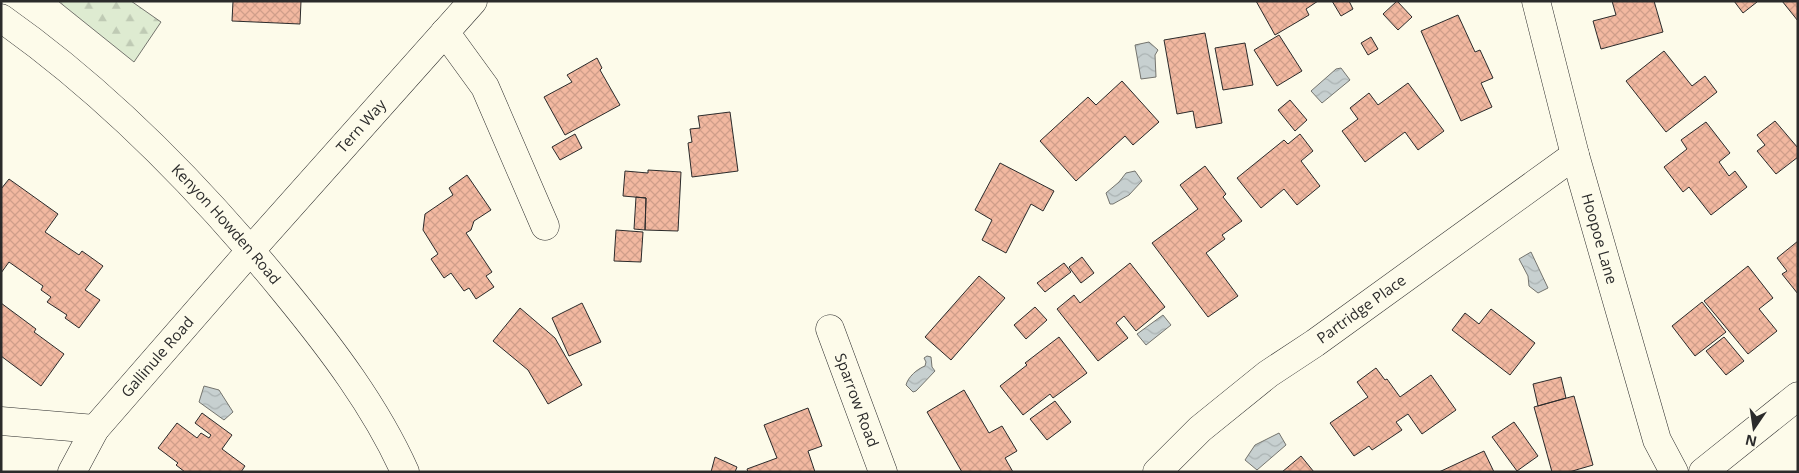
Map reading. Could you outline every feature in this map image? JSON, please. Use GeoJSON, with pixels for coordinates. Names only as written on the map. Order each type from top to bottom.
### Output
{"type":"FeatureCollection","features":[{"type":"Feature","properties":{"kind":"street","name":"Tern Way"},"geometry":{"type":"LineString","coordinates":[[251,250],[473,1]]}},
{"type":"Feature","properties":{"kind":"street","name":"Hoopoe Lane"},"geometry":{"type":"LineString","coordinates":[[1536,1],[1575,155],[1657,440],[1674,472]]}},
{"type":"Feature","properties":{"kind":"street","name":"Kenyon Howden Road"},"geometry":{"type":"LineString","coordinates":[[1,18],[96,92],[178,171],[251,250],[322,337],[373,412],[405,472]]}},
{"type":"Feature","properties":{"kind":"street"},"geometry":{"type":"LineString","coordinates":[[445,32],[484,87],[545,226]]}},
{"type":"Feature","properties":{"kind":"street","name":"Partridge Place"},"geometry":{"type":"LineString","coordinates":[[1157,472],[1200,429],[1268,374],[1315,343],[1575,155]]}},
{"type":"Feature","properties":{"kind":"street","name":"Gallinule Road"},"geometry":{"type":"LineString","coordinates":[[72,472],[95,430],[251,250]]}},
{"type":"Feature","properties":{"kind":"street","name":"Sparrow Road"},"geometry":{"type":"LineString","coordinates":[[830,329],[883,472]]}},
{"type":"Feature","properties":{"kind":"street"},"geometry":{"type":"LineString","coordinates":[[1703,472],[1798,396]]}},
{"type":"Feature","properties":{"kind":"street"},"geometry":{"type":"LineString","coordinates":[[1,421],[95,430]]}},
{"type":"Feature","properties":{"kind":"green space"},"geometry":{"type":"Polygon","coordinates":[[[58,1],[131,1],[161,22],[134,62],[58,1]]]}},
{"type":"Feature","properties":{"kind":"water"},"geometry":{"type":"Polygon","coordinates":[[[1149,42],[1158,50],[1155,55],[1156,77],[1141,79],[1135,45],[1149,42]]]}},
{"type":"Feature","properties":{"kind":"water"},"geometry":{"type":"Polygon","coordinates":[[[1341,68],[1350,80],[1322,103],[1311,91],[1336,69],[1341,68]]]}},
{"type":"Feature","properties":{"kind":"water"},"geometry":{"type":"Polygon","coordinates":[[[1135,171],[1142,181],[1129,195],[1110,204],[1106,193],[1126,173],[1135,171]]]}},
{"type":"Feature","properties":{"kind":"water"},"geometry":{"type":"Polygon","coordinates":[[[1531,252],[1548,288],[1538,293],[1529,286],[1528,276],[1519,259],[1531,252]]]}},
{"type":"Feature","properties":{"kind":"water"},"geometry":{"type":"Polygon","coordinates":[[[1163,315],[1171,325],[1146,345],[1137,334],[1163,315]]]}},
{"type":"Feature","properties":{"kind":"water"},"geometry":{"type":"Polygon","coordinates":[[[927,356],[931,357],[932,367],[935,371],[913,392],[906,385],[907,382],[913,374],[925,366],[924,358],[927,356]]]}},
{"type":"Feature","properties":{"kind":"water"},"geometry":{"type":"Polygon","coordinates":[[[204,386],[219,390],[233,412],[224,420],[199,402],[204,386]]]}},
{"type":"Feature","properties":{"kind":"water"},"geometry":{"type":"Polygon","coordinates":[[[1279,433],[1286,445],[1257,470],[1245,460],[1255,445],[1279,433]]]}},
{"type":"Feature","properties":{"kind":"building"},"geometry":{"type":"Polygon","coordinates":[[[233,1],[301,1],[300,24],[232,21],[233,1]]]}},
{"type":"Feature","properties":{"kind":"building"},"geometry":{"type":"Polygon","coordinates":[[[1256,1],[1318,1],[1306,9],[1309,15],[1275,35],[1256,1]]]}},
{"type":"Feature","properties":{"kind":"building"},"geometry":{"type":"Polygon","coordinates":[[[1332,1],[1349,1],[1353,9],[1341,16],[1332,1]]]}},
{"type":"Feature","properties":{"kind":"building"},"geometry":{"type":"Polygon","coordinates":[[[1397,1],[1412,17],[1398,30],[1383,14],[1397,1]]]}},
{"type":"Feature","properties":{"kind":"building"},"geometry":{"type":"Polygon","coordinates":[[[1612,1],[1654,1],[1663,32],[1601,49],[1593,21],[1616,15],[1612,1]]]}},
{"type":"Feature","properties":{"kind":"building"},"geometry":{"type":"Polygon","coordinates":[[[1734,1],[1757,1],[1757,2],[1743,13],[1734,1]]]}},
{"type":"Feature","properties":{"kind":"building"},"geometry":{"type":"Polygon","coordinates":[[[1782,1],[1798,1],[1798,21],[1782,1]]]}},
{"type":"Feature","properties":{"kind":"building"},"geometry":{"type":"Polygon","coordinates":[[[1458,15],[1475,52],[1480,50],[1493,78],[1481,83],[1492,107],[1461,121],[1421,31],[1458,15]]]}},
{"type":"Feature","properties":{"kind":"building"},"geometry":{"type":"Polygon","coordinates":[[[1205,33],[1222,123],[1196,128],[1193,111],[1177,114],[1164,40],[1205,33]]]}},
{"type":"Feature","properties":{"kind":"building"},"geometry":{"type":"Polygon","coordinates":[[[1279,35],[1302,71],[1277,86],[1254,50],[1279,35]]]}},
{"type":"Feature","properties":{"kind":"building"},"geometry":{"type":"Polygon","coordinates":[[[1371,37],[1378,49],[1368,55],[1361,43],[1371,37]]]}},
{"type":"Feature","properties":{"kind":"building"},"geometry":{"type":"Polygon","coordinates":[[[1245,43],[1253,85],[1223,90],[1215,48],[1245,43]]]}},
{"type":"Feature","properties":{"kind":"building"},"geometry":{"type":"Polygon","coordinates":[[[1664,51],[1692,86],[1705,76],[1717,92],[1666,132],[1626,81],[1664,51]]]}},
{"type":"Feature","properties":{"kind":"building"},"geometry":{"type":"Polygon","coordinates":[[[597,58],[602,68],[600,70],[620,105],[565,135],[544,97],[572,82],[567,75],[597,58]]]}},
{"type":"Feature","properties":{"kind":"building"},"geometry":{"type":"Polygon","coordinates":[[[1122,81],[1159,122],[1133,145],[1125,136],[1076,181],[1040,141],[1088,97],[1096,105],[1122,81]]]}},
{"type":"Feature","properties":{"kind":"building"},"geometry":{"type":"Polygon","coordinates":[[[1408,83],[1444,131],[1418,150],[1405,132],[1365,162],[1342,131],[1358,119],[1350,108],[1369,93],[1378,105],[1408,83]]]}},
{"type":"Feature","properties":{"kind":"building"},"geometry":{"type":"Polygon","coordinates":[[[1290,100],[1307,120],[1295,131],[1278,110],[1290,100]]]}},
{"type":"Feature","properties":{"kind":"building"},"geometry":{"type":"Polygon","coordinates":[[[730,112],[738,171],[692,177],[688,143],[692,142],[690,129],[700,128],[698,116],[730,112]]]}},
{"type":"Feature","properties":{"kind":"building"},"geometry":{"type":"Polygon","coordinates":[[[1775,121],[1798,148],[1798,157],[1776,174],[1757,151],[1765,145],[1757,135],[1775,121]]]}},
{"type":"Feature","properties":{"kind":"building"},"geometry":{"type":"Polygon","coordinates":[[[1706,122],[1730,153],[1719,162],[1729,176],[1735,171],[1747,187],[1711,215],[1689,187],[1683,192],[1664,167],[1687,149],[1681,140],[1706,122]]]}},
{"type":"Feature","properties":{"kind":"building"},"geometry":{"type":"Polygon","coordinates":[[[575,134],[582,148],[560,160],[552,147],[575,134]]]}},
{"type":"Feature","properties":{"kind":"building"},"geometry":{"type":"Polygon","coordinates":[[[1300,134],[1313,151],[1301,161],[1320,186],[1297,205],[1284,189],[1261,208],[1237,178],[1284,140],[1288,144],[1300,134]]]}},
{"type":"Feature","properties":{"kind":"building"},"geometry":{"type":"Polygon","coordinates":[[[1000,163],[1054,191],[1043,211],[1031,204],[1006,253],[982,240],[992,220],[975,210],[1000,163]]]}},
{"type":"Feature","properties":{"kind":"building"},"geometry":{"type":"Polygon","coordinates":[[[1205,166],[1226,194],[1223,197],[1242,221],[1222,235],[1225,239],[1206,253],[1238,296],[1208,317],[1152,243],[1198,209],[1180,185],[1205,166]]]}},
{"type":"Feature","properties":{"kind":"building"},"geometry":{"type":"Polygon","coordinates":[[[648,170],[681,172],[678,231],[645,230],[646,198],[623,196],[625,171],[648,173],[648,170]]]}},
{"type":"Feature","properties":{"kind":"building"},"geometry":{"type":"Polygon","coordinates":[[[467,175],[491,210],[474,221],[471,230],[466,233],[492,272],[486,276],[494,287],[476,299],[469,288],[464,291],[451,273],[444,278],[431,259],[438,254],[423,230],[425,214],[453,195],[449,188],[467,175]]]}},
{"type":"Feature","properties":{"kind":"building"},"geometry":{"type":"Polygon","coordinates":[[[9,179],[58,214],[45,232],[79,255],[82,251],[103,266],[85,290],[100,300],[79,328],[65,318],[67,315],[47,302],[51,297],[41,290],[43,286],[9,262],[1,273],[1,189],[9,179]]]}},
{"type":"Feature","properties":{"kind":"building"},"geometry":{"type":"Polygon","coordinates":[[[636,197],[646,198],[645,230],[634,229],[636,197]]]}},
{"type":"Feature","properties":{"kind":"building"},"geometry":{"type":"Polygon","coordinates":[[[616,230],[643,232],[641,262],[614,261],[616,230]]]}},
{"type":"Feature","properties":{"kind":"building"},"geometry":{"type":"Polygon","coordinates":[[[1798,241],[1798,294],[1782,274],[1787,271],[1777,258],[1798,241]]]}},
{"type":"Feature","properties":{"kind":"building"},"geometry":{"type":"Polygon","coordinates":[[[1082,257],[1094,273],[1081,283],[1069,267],[1082,257]]]}},
{"type":"Feature","properties":{"kind":"building"},"geometry":{"type":"Polygon","coordinates":[[[1064,263],[1071,272],[1045,292],[1037,283],[1064,263]]]}},
{"type":"Feature","properties":{"kind":"building"},"geometry":{"type":"Polygon","coordinates":[[[1130,263],[1165,307],[1136,331],[1124,316],[1116,323],[1128,338],[1098,361],[1057,309],[1074,295],[1080,303],[1130,263]]]}},
{"type":"Feature","properties":{"kind":"building"},"geometry":{"type":"Polygon","coordinates":[[[1748,266],[1773,298],[1759,309],[1777,331],[1748,354],[1704,301],[1748,266]]]}},
{"type":"Feature","properties":{"kind":"building"},"geometry":{"type":"Polygon","coordinates":[[[979,276],[1005,298],[951,360],[925,337],[979,276]]]}},
{"type":"Feature","properties":{"kind":"building"},"geometry":{"type":"Polygon","coordinates":[[[1702,302],[1726,332],[1695,356],[1672,326],[1702,302]]]}},
{"type":"Feature","properties":{"kind":"building"},"geometry":{"type":"Polygon","coordinates":[[[1,303],[36,329],[34,332],[64,354],[41,386],[1,356],[1,303]]]}},
{"type":"Feature","properties":{"kind":"building"},"geometry":{"type":"Polygon","coordinates":[[[582,303],[601,342],[569,356],[552,318],[582,303]]]}},
{"type":"Feature","properties":{"kind":"building"},"geometry":{"type":"Polygon","coordinates":[[[1035,307],[1047,320],[1026,339],[1014,325],[1035,307]]]}},
{"type":"Feature","properties":{"kind":"building"},"geometry":{"type":"Polygon","coordinates":[[[520,308],[555,338],[582,385],[548,404],[528,370],[493,341],[520,308]]]}},
{"type":"Feature","properties":{"kind":"building"},"geometry":{"type":"Polygon","coordinates":[[[1491,309],[1535,343],[1510,375],[1452,330],[1465,313],[1479,324],[1491,309]]]}},
{"type":"Feature","properties":{"kind":"building"},"geometry":{"type":"Polygon","coordinates":[[[1059,337],[1087,373],[1053,398],[1050,394],[1023,415],[1000,386],[1027,365],[1025,363],[1059,337]]]}},
{"type":"Feature","properties":{"kind":"building"},"geometry":{"type":"Polygon","coordinates":[[[1724,337],[1744,361],[1726,375],[1706,351],[1724,337]]]}},
{"type":"Feature","properties":{"kind":"building"},"geometry":{"type":"Polygon","coordinates":[[[1376,368],[1400,397],[1431,375],[1456,410],[1422,434],[1408,414],[1396,422],[1402,430],[1372,450],[1369,446],[1354,456],[1330,423],[1368,397],[1357,382],[1376,368]]]}},
{"type":"Feature","properties":{"kind":"building"},"geometry":{"type":"Polygon","coordinates":[[[1561,377],[1566,398],[1538,406],[1533,384],[1561,377]]]}},
{"type":"Feature","properties":{"kind":"building"},"geometry":{"type":"Polygon","coordinates":[[[964,390],[989,433],[1002,426],[1017,451],[1005,458],[1013,472],[962,472],[927,412],[964,390]]]}},
{"type":"Feature","properties":{"kind":"building"},"geometry":{"type":"Polygon","coordinates":[[[1574,396],[1593,465],[1569,472],[1552,472],[1534,407],[1574,396]]]}},
{"type":"Feature","properties":{"kind":"building"},"geometry":{"type":"Polygon","coordinates":[[[1055,401],[1071,422],[1047,440],[1030,419],[1055,401]]]}},
{"type":"Feature","properties":{"kind":"building"},"geometry":{"type":"Polygon","coordinates":[[[808,408],[822,446],[808,451],[815,472],[748,472],[747,469],[777,458],[764,425],[808,408]]]}},
{"type":"Feature","properties":{"kind":"building"},"geometry":{"type":"Polygon","coordinates":[[[202,413],[232,435],[222,449],[245,466],[241,472],[185,472],[176,465],[178,463],[158,448],[177,423],[197,438],[201,433],[209,438],[211,435],[195,423],[202,413]]]}},
{"type":"Feature","properties":{"kind":"building"},"geometry":{"type":"Polygon","coordinates":[[[1514,422],[1538,456],[1517,471],[1492,437],[1514,422]]]}},
{"type":"Feature","properties":{"kind":"building"},"geometry":{"type":"Polygon","coordinates":[[[1484,451],[1494,472],[1439,472],[1484,451]]]}},
{"type":"Feature","properties":{"kind":"building"},"geometry":{"type":"Polygon","coordinates":[[[1301,456],[1314,472],[1282,472],[1301,456]]]}},
{"type":"Feature","properties":{"kind":"building"},"geometry":{"type":"Polygon","coordinates":[[[715,457],[737,467],[735,472],[711,472],[715,457]]]}}]}
